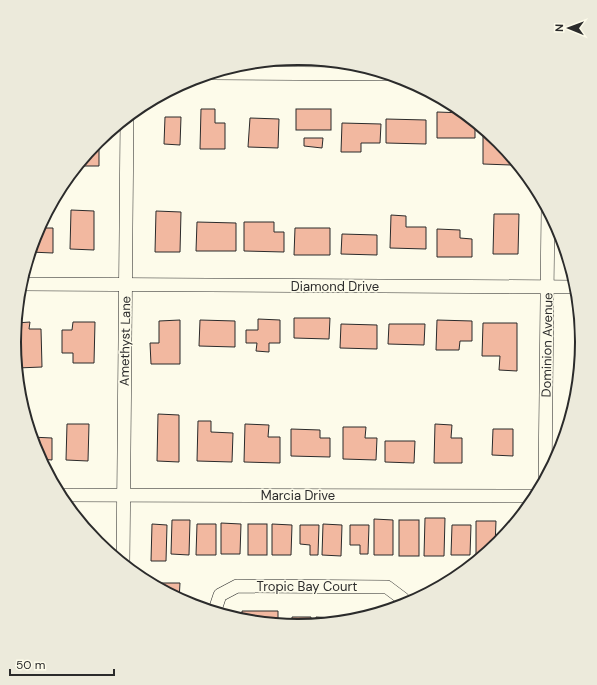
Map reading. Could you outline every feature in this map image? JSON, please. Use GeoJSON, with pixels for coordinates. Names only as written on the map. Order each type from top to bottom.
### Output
{"type":"FeatureCollection","features":[{"type":"Feature","properties":{"kind":"street"},"geometry":{"type":"LineString","coordinates":[[231,73],[370,74]]}},
{"type":"Feature","properties":{"kind":"street","name":"Amethyst Lane"},"geometry":{"type":"LineString","coordinates":[[123,557],[127,125]]}},
{"type":"Feature","properties":{"kind":"street","name":"Dominion Avenue"},"geometry":{"type":"LineString","coordinates":[[545,469],[548,222]]}},
{"type":"Feature","properties":{"kind":"street","name":"Diamond Drive"},"geometry":{"type":"LineString","coordinates":[[27,284],[571,287]]}},
{"type":"Feature","properties":{"kind":"street","name":"Marcia Drive"},"geometry":{"type":"LineString","coordinates":[[67,495],[530,496]]}},
{"type":"Feature","properties":{"kind":"street","name":"Tropic Bay Court"},"geometry":{"type":"LineString","coordinates":[[216,607],[220,595],[237,586],[387,587],[403,600]]}},
{"type":"Feature","properties":{"kind":"building"},"geometry":{"type":"Polygon","coordinates":[[[201,109],[215,109],[215,123],[225,123],[225,149],[200,149],[201,109]]]}},
{"type":"Feature","properties":{"kind":"building"},"geometry":{"type":"Polygon","coordinates":[[[296,109],[331,109],[331,130],[296,130],[296,109]]]}},
{"type":"Feature","properties":{"kind":"building"},"geometry":{"type":"Polygon","coordinates":[[[437,112],[454,113],[475,129],[475,138],[437,138],[437,112]]]}},
{"type":"Feature","properties":{"kind":"building"},"geometry":{"type":"Polygon","coordinates":[[[165,117],[181,117],[180,145],[164,144],[165,117]]]}},
{"type":"Feature","properties":{"kind":"building"},"geometry":{"type":"Polygon","coordinates":[[[250,118],[279,119],[278,148],[248,147],[250,118]]]}},
{"type":"Feature","properties":{"kind":"building"},"geometry":{"type":"Polygon","coordinates":[[[386,119],[426,120],[426,144],[386,143],[386,119]]]}},
{"type":"Feature","properties":{"kind":"building"},"geometry":{"type":"Polygon","coordinates":[[[342,123],[381,124],[380,143],[361,143],[361,152],[341,152],[342,123]]]}},
{"type":"Feature","properties":{"kind":"building"},"geometry":{"type":"Polygon","coordinates":[[[483,136],[495,146],[511,165],[483,164],[483,136]]]}},
{"type":"Feature","properties":{"kind":"building"},"geometry":{"type":"Polygon","coordinates":[[[304,138],[323,138],[322,148],[304,146],[304,138]]]}},
{"type":"Feature","properties":{"kind":"building"},"geometry":{"type":"Polygon","coordinates":[[[99,150],[99,166],[85,166],[99,150]]]}},
{"type":"Feature","properties":{"kind":"building"},"geometry":{"type":"Polygon","coordinates":[[[71,210],[94,211],[94,250],[70,249],[71,210]]]}},
{"type":"Feature","properties":{"kind":"building"},"geometry":{"type":"Polygon","coordinates":[[[156,211],[181,212],[180,252],[155,252],[156,211]]]}},
{"type":"Feature","properties":{"kind":"building"},"geometry":{"type":"Polygon","coordinates":[[[494,214],[519,214],[518,254],[493,254],[494,214]]]}},
{"type":"Feature","properties":{"kind":"building"},"geometry":{"type":"Polygon","coordinates":[[[391,215],[406,216],[406,227],[426,227],[426,249],[390,248],[391,215]]]}},
{"type":"Feature","properties":{"kind":"building"},"geometry":{"type":"Polygon","coordinates":[[[197,222],[236,223],[236,251],[196,251],[197,222]]]}},
{"type":"Feature","properties":{"kind":"building"},"geometry":{"type":"Polygon","coordinates":[[[244,222],[274,222],[274,232],[284,232],[284,252],[244,251],[244,222]]]}},
{"type":"Feature","properties":{"kind":"building"},"geometry":{"type":"Polygon","coordinates":[[[46,228],[53,228],[53,253],[36,252],[46,228]]]}},
{"type":"Feature","properties":{"kind":"building"},"geometry":{"type":"Polygon","coordinates":[[[295,228],[330,228],[330,255],[294,255],[295,228]]]}},
{"type":"Feature","properties":{"kind":"building"},"geometry":{"type":"Polygon","coordinates":[[[437,229],[460,230],[460,238],[472,239],[472,257],[437,257],[437,229]]]}},
{"type":"Feature","properties":{"kind":"building"},"geometry":{"type":"Polygon","coordinates":[[[342,234],[377,235],[377,255],[341,254],[342,234]]]}},
{"type":"Feature","properties":{"kind":"building"},"geometry":{"type":"Polygon","coordinates":[[[294,318],[330,318],[329,339],[294,338],[294,318]]]}},
{"type":"Feature","properties":{"kind":"building"},"geometry":{"type":"Polygon","coordinates":[[[258,319],[280,320],[280,343],[269,343],[269,352],[256,351],[257,343],[246,343],[246,330],[258,330],[258,319]]]}},
{"type":"Feature","properties":{"kind":"building"},"geometry":{"type":"Polygon","coordinates":[[[180,320],[180,364],[151,364],[150,343],[159,343],[159,321],[180,320]]]}},
{"type":"Feature","properties":{"kind":"building"},"geometry":{"type":"Polygon","coordinates":[[[200,320],[235,321],[235,347],[199,346],[200,320]]]}},
{"type":"Feature","properties":{"kind":"building"},"geometry":{"type":"Polygon","coordinates":[[[437,320],[472,321],[472,341],[460,341],[459,350],[436,350],[437,320]]]}},
{"type":"Feature","properties":{"kind":"building"},"geometry":{"type":"Polygon","coordinates":[[[30,322],[29,329],[41,329],[42,367],[22,368],[21,342],[22,323],[30,322]]]}},
{"type":"Feature","properties":{"kind":"building"},"geometry":{"type":"Polygon","coordinates":[[[73,322],[95,322],[94,363],[73,363],[73,353],[62,353],[62,330],[72,330],[73,322]]]}},
{"type":"Feature","properties":{"kind":"building"},"geometry":{"type":"Polygon","coordinates":[[[483,323],[517,323],[517,371],[499,370],[500,356],[482,356],[483,323]]]}},
{"type":"Feature","properties":{"kind":"building"},"geometry":{"type":"Polygon","coordinates":[[[341,324],[377,325],[377,349],[340,348],[341,324]]]}},
{"type":"Feature","properties":{"kind":"building"},"geometry":{"type":"Polygon","coordinates":[[[389,324],[425,324],[424,345],[388,344],[389,324]]]}},
{"type":"Feature","properties":{"kind":"building"},"geometry":{"type":"Polygon","coordinates":[[[158,414],[179,415],[179,462],[157,461],[158,414]]]}},
{"type":"Feature","properties":{"kind":"building"},"geometry":{"type":"Polygon","coordinates":[[[198,421],[211,421],[211,432],[233,433],[232,462],[197,461],[198,421]]]}},
{"type":"Feature","properties":{"kind":"building"},"geometry":{"type":"Polygon","coordinates":[[[67,424],[89,424],[88,461],[66,460],[67,424]]]}},
{"type":"Feature","properties":{"kind":"building"},"geometry":{"type":"Polygon","coordinates":[[[245,424],[269,425],[268,437],[280,437],[280,463],[244,462],[245,424]]]}},
{"type":"Feature","properties":{"kind":"building"},"geometry":{"type":"Polygon","coordinates":[[[435,424],[452,425],[451,438],[462,438],[462,463],[434,463],[435,424]]]}},
{"type":"Feature","properties":{"kind":"building"},"geometry":{"type":"Polygon","coordinates":[[[343,427],[366,427],[365,438],[377,438],[376,460],[343,459],[343,427]]]}},
{"type":"Feature","properties":{"kind":"building"},"geometry":{"type":"Polygon","coordinates":[[[291,429],[320,430],[320,438],[330,438],[330,457],[291,456],[291,429]]]}},
{"type":"Feature","properties":{"kind":"building"},"geometry":{"type":"Polygon","coordinates":[[[493,429],[513,429],[513,456],[492,455],[493,429]]]}},
{"type":"Feature","properties":{"kind":"building"},"geometry":{"type":"Polygon","coordinates":[[[38,437],[52,438],[52,460],[47,460],[38,437]]]}},
{"type":"Feature","properties":{"kind":"building"},"geometry":{"type":"Polygon","coordinates":[[[385,441],[415,441],[414,463],[385,462],[385,441]]]}},
{"type":"Feature","properties":{"kind":"building"},"geometry":{"type":"Polygon","coordinates":[[[425,518],[445,518],[444,556],[424,556],[425,518]]]}},
{"type":"Feature","properties":{"kind":"building"},"geometry":{"type":"Polygon","coordinates":[[[374,519],[393,520],[393,555],[374,555],[374,519]]]}},
{"type":"Feature","properties":{"kind":"building"},"geometry":{"type":"Polygon","coordinates":[[[172,520],[190,520],[189,555],[171,554],[172,520]]]}},
{"type":"Feature","properties":{"kind":"building"},"geometry":{"type":"Polygon","coordinates":[[[399,520],[419,520],[419,556],[399,556],[399,520]]]}},
{"type":"Feature","properties":{"kind":"building"},"geometry":{"type":"Polygon","coordinates":[[[476,521],[496,521],[495,539],[476,555],[476,521]]]}},
{"type":"Feature","properties":{"kind":"building"},"geometry":{"type":"Polygon","coordinates":[[[221,523],[241,524],[240,554],[221,554],[221,523]]]}},
{"type":"Feature","properties":{"kind":"building"},"geometry":{"type":"Polygon","coordinates":[[[152,524],[167,525],[166,561],[151,561],[152,524]]]}},
{"type":"Feature","properties":{"kind":"building"},"geometry":{"type":"Polygon","coordinates":[[[197,524],[216,524],[216,555],[196,555],[197,524]]]}},
{"type":"Feature","properties":{"kind":"building"},"geometry":{"type":"Polygon","coordinates":[[[248,524],[267,524],[267,555],[248,555],[248,524]]]}},
{"type":"Feature","properties":{"kind":"building"},"geometry":{"type":"Polygon","coordinates":[[[272,524],[292,525],[291,555],[272,555],[272,524]]]}},
{"type":"Feature","properties":{"kind":"building"},"geometry":{"type":"Polygon","coordinates":[[[323,524],[342,525],[341,556],[322,555],[323,524]]]}},
{"type":"Feature","properties":{"kind":"building"},"geometry":{"type":"Polygon","coordinates":[[[300,525],[319,525],[318,555],[310,555],[310,545],[300,544],[300,525]]]}},
{"type":"Feature","properties":{"kind":"building"},"geometry":{"type":"Polygon","coordinates":[[[350,525],[369,525],[368,554],[360,554],[360,545],[350,545],[350,525]]]}},
{"type":"Feature","properties":{"kind":"building"},"geometry":{"type":"Polygon","coordinates":[[[452,525],[471,525],[470,555],[451,555],[452,525]]]}},
{"type":"Feature","properties":{"kind":"building"},"geometry":{"type":"Polygon","coordinates":[[[160,583],[180,583],[179,593],[160,583]]]}},
{"type":"Feature","properties":{"kind":"building"},"geometry":{"type":"Polygon","coordinates":[[[242,611],[278,611],[278,619],[262,618],[242,615],[242,611]]]}},
{"type":"Feature","properties":{"kind":"building"},"geometry":{"type":"Polygon","coordinates":[[[292,617],[311,617],[311,619],[292,620],[292,617]]]}},
{"type":"Feature","properties":{"kind":"building"},"geometry":{"type":"Polygon","coordinates":[[[316,617],[335,618],[317,619],[316,617]]]}}]}
